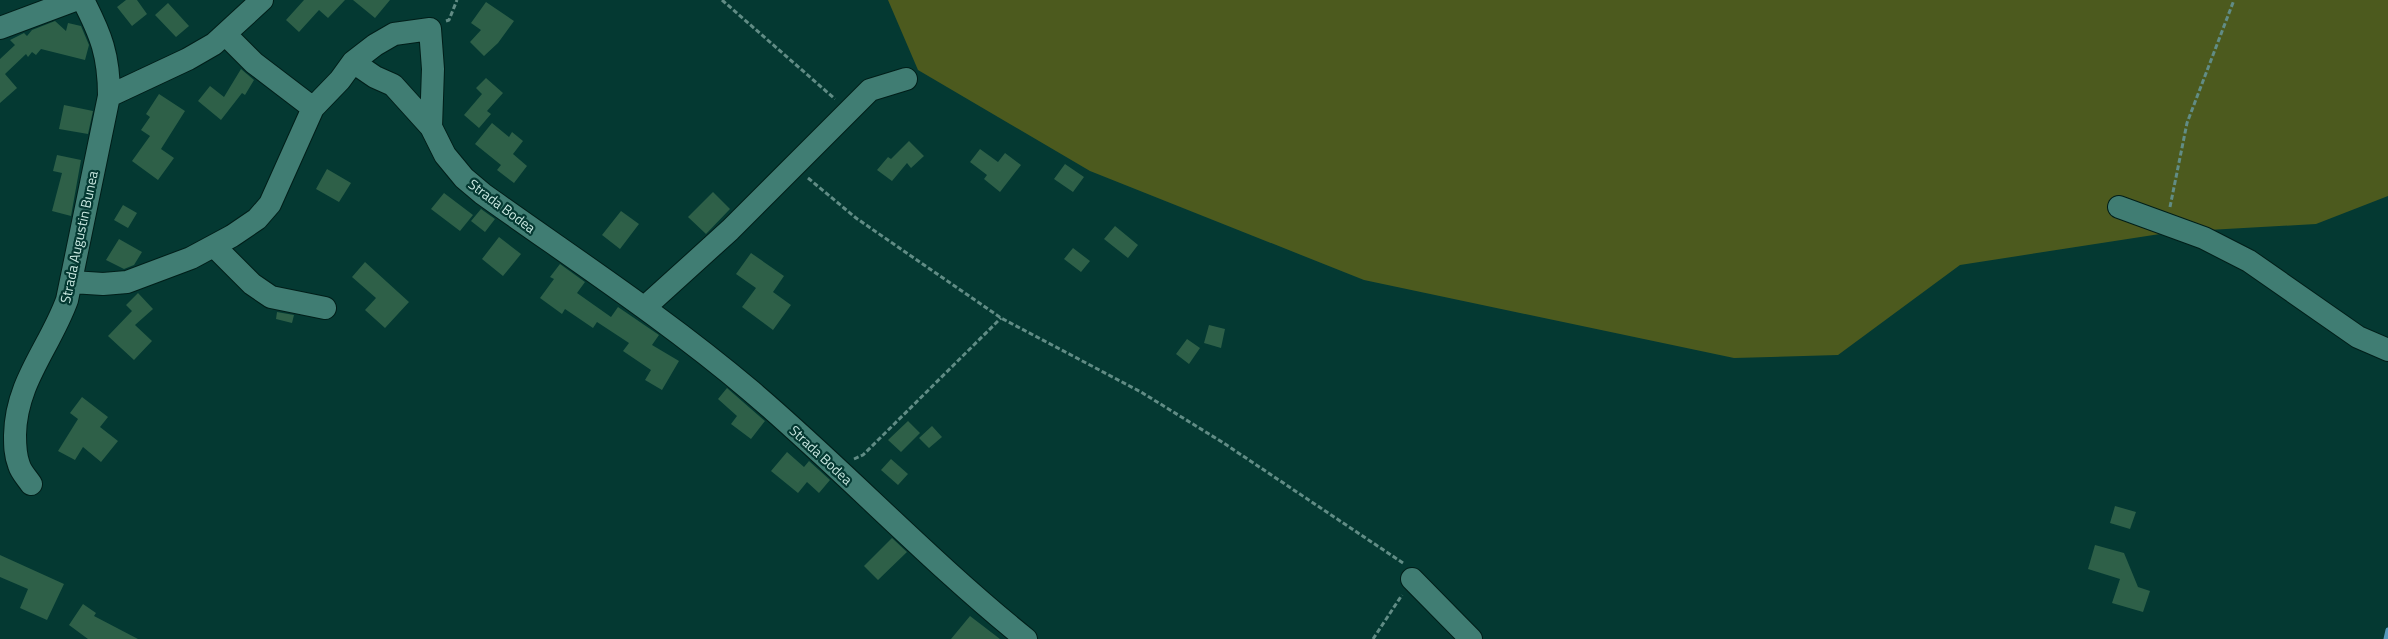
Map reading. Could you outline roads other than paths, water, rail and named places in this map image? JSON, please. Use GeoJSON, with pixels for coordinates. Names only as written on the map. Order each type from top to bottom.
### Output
{"type":"FeatureCollection","features":[{"type":"Feature","properties":{"kind":"street"},"geometry":{"type":"LineString","coordinates":[[109,96],[188,59],[214,44],[262,0]]}},
{"type":"Feature","properties":{"kind":"street"},"geometry":{"type":"LineString","coordinates":[[0,28],[87,2]]}},
{"type":"Feature","properties":{"kind":"street","name":"Strada Augustin Bunea"},"geometry":{"type":"LineString","coordinates":[[31,484],[19,466],[17,458],[15,415],[27,381],[61,317],[72,282],[109,96],[109,71],[104,45],[87,2]]}},
{"type":"Feature","properties":{"kind":"street","name":"Strada Bodea"},"geometry":{"type":"LineString","coordinates":[[72,282],[103,284],[127,282],[191,258],[257,219],[270,204],[313,108],[340,80],[353,62],[375,45],[394,34],[430,29],[433,69],[431,127],[445,155],[464,178],[483,194],[645,307],[752,392],[943,568],[1026,639]]}},
{"type":"Feature","properties":{"kind":"street"},"geometry":{"type":"LineString","coordinates":[[225,34],[254,63],[313,108]]}},
{"type":"Feature","properties":{"kind":"street"},"geometry":{"type":"LineString","coordinates":[[353,62],[375,77],[393,85],[410,101],[431,127]]}},
{"type":"Feature","properties":{"kind":"street"},"geometry":{"type":"LineString","coordinates":[[645,307],[730,230],[792,165],[870,90],[906,79]]}},
{"type":"Feature","properties":{"kind":"street"},"geometry":{"type":"LineString","coordinates":[[2119,207],[2204,238],[2249,261],[2358,337],[2388,350]]}},
{"type":"Feature","properties":{"kind":"street"},"geometry":{"type":"LineString","coordinates":[[214,246],[252,284],[270,297],[325,308]]}},
{"type":"Feature","properties":{"kind":"street"},"geometry":{"type":"LineString","coordinates":[[1412,579],[1472,639]]}},
{"type":"Feature","properties":{"kind":"waterway"},"geometry":{"type":"LineString","coordinates":[[2386,639],[2388,630]]}}]}
